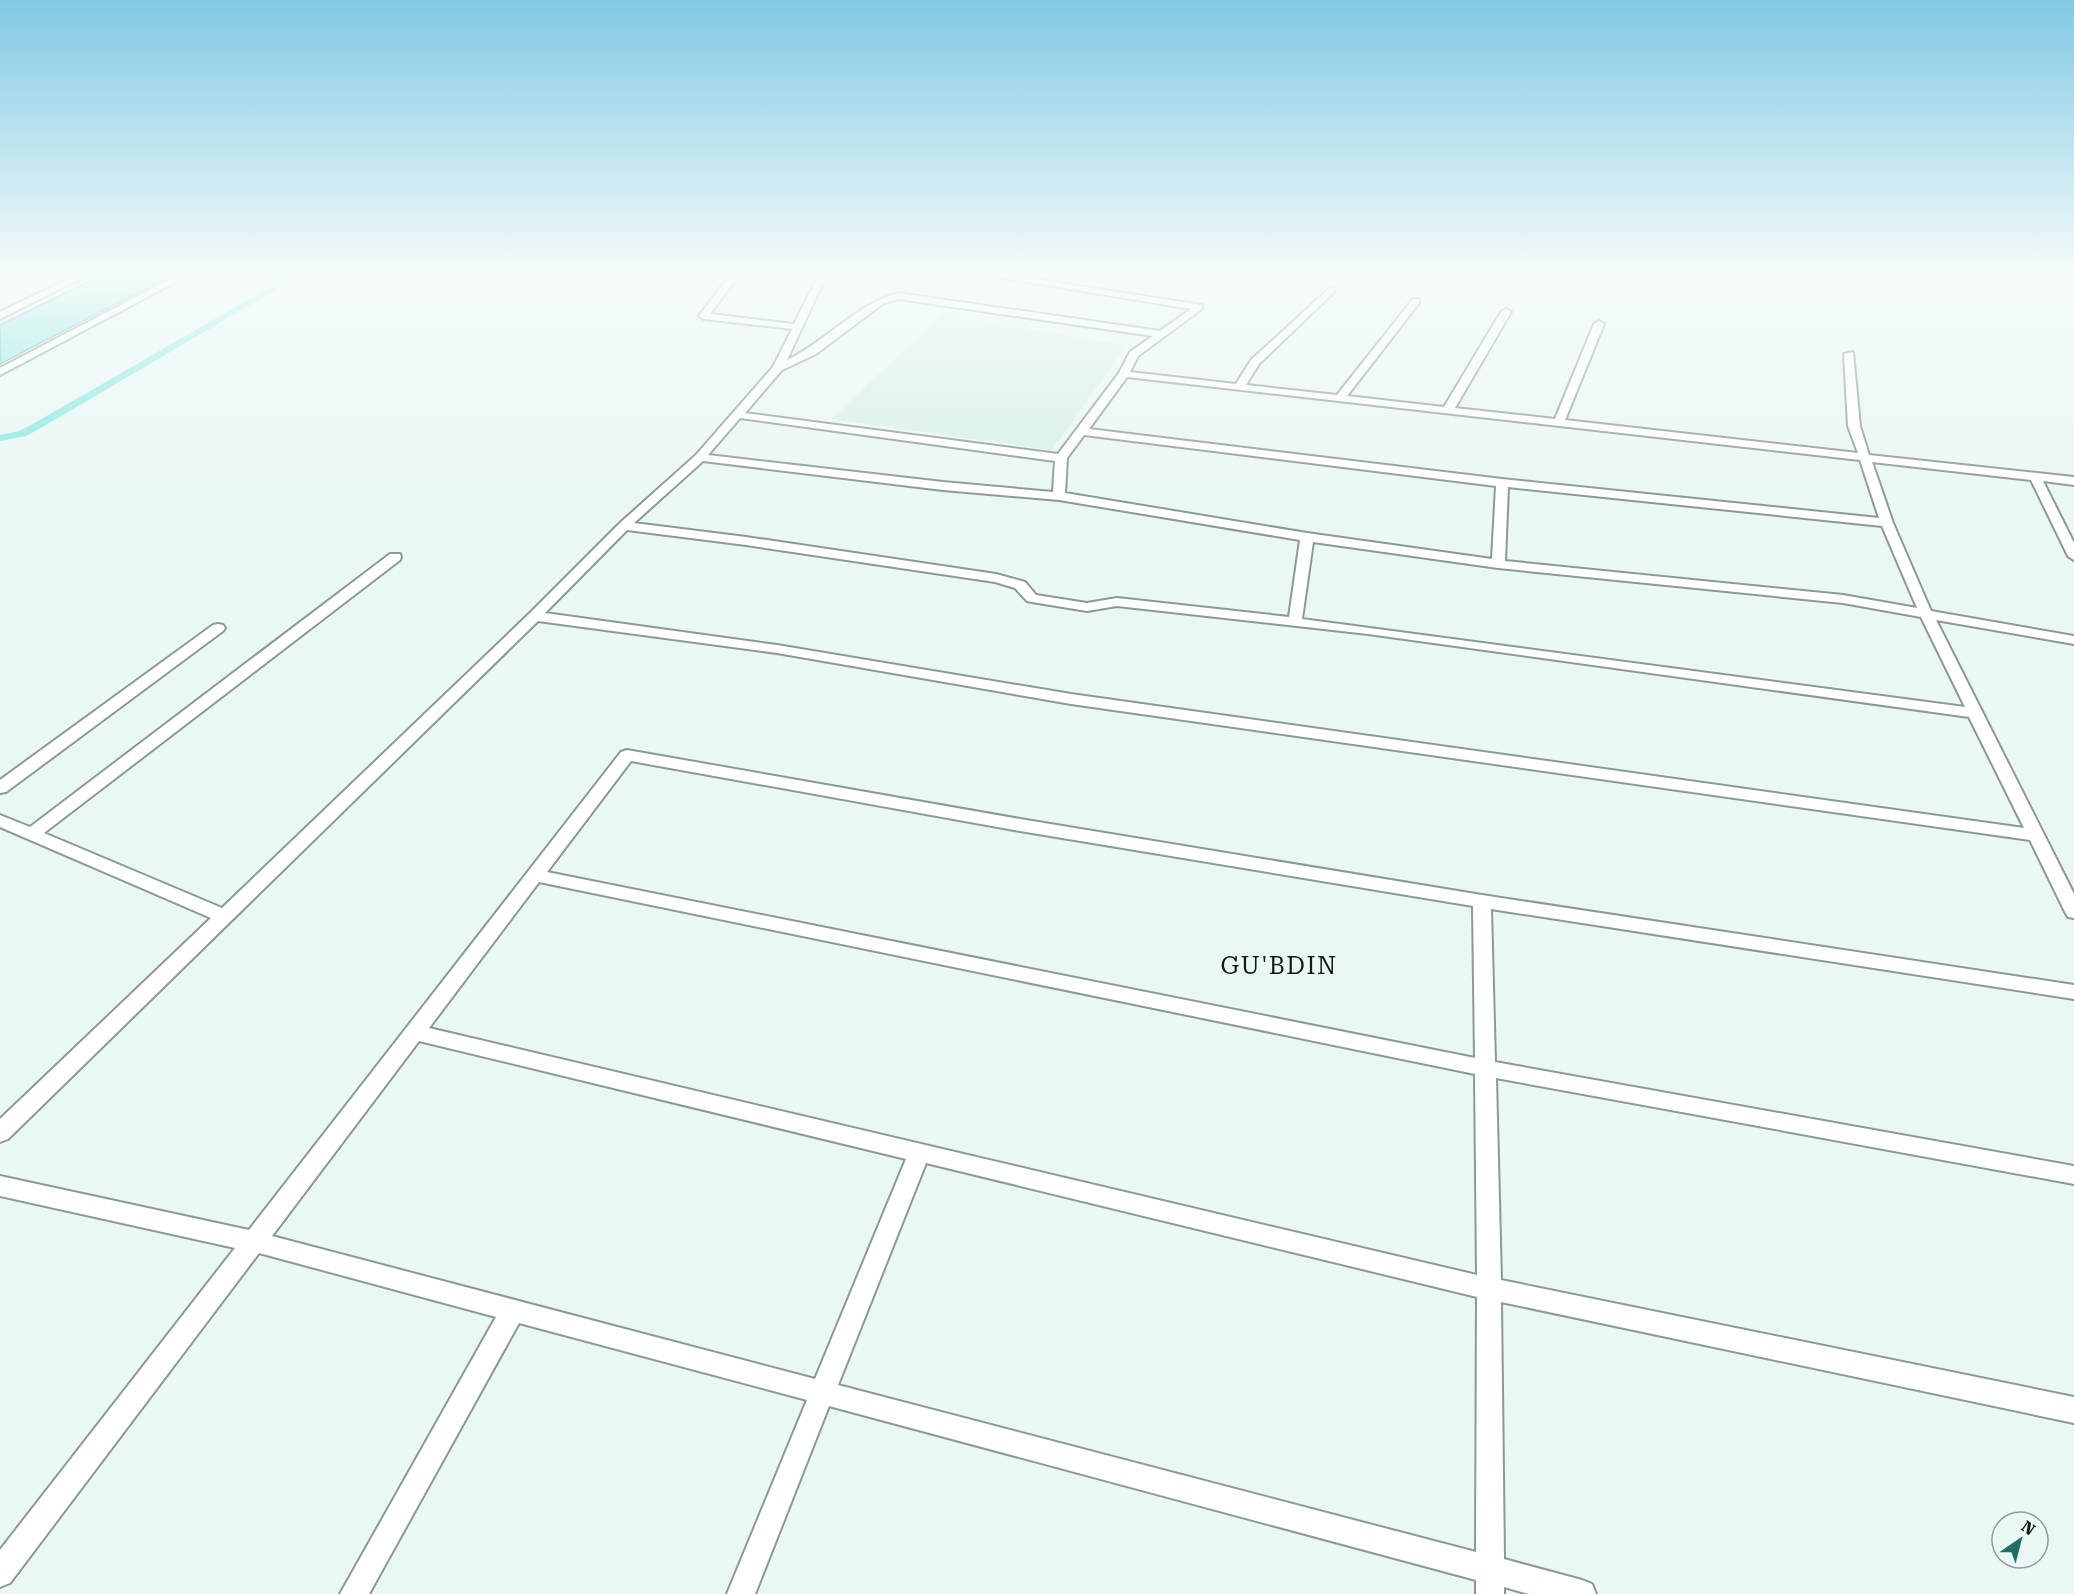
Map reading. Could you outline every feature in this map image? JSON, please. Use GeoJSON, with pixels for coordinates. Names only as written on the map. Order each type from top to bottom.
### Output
{"type":"FeatureCollection","features":[{"type":"Feature","properties":{"kind":"street"},"geometry":{"type":"LineString","coordinates":[[0,372],[45,348]]}},
{"type":"Feature","properties":{"kind":"street"},"geometry":{"type":"LineString","coordinates":[[0,1133],[624,526],[700,457],[778,368],[788,348]]}},
{"type":"Feature","properties":{"kind":"street"},"geometry":{"type":"LineString","coordinates":[[778,368],[816,348]]}},
{"type":"Feature","properties":{"kind":"street"},"geometry":{"type":"LineString","coordinates":[[1059,496],[1061,458],[1124,374],[1134,354],[1142,348]]}},
{"type":"Feature","properties":{"kind":"street"},"geometry":{"type":"LineString","coordinates":[[1240,386],[1255,362],[1269,348]]}},
{"type":"Feature","properties":{"kind":"street"},"geometry":{"type":"LineString","coordinates":[[1340,398],[1379,348]]}},
{"type":"Feature","properties":{"kind":"street"},"geometry":{"type":"LineString","coordinates":[[1448,410],[1484,348]]}},
{"type":"Feature","properties":{"kind":"street"},"geometry":{"type":"LineString","coordinates":[[1559,422],[1589,348]]}},
{"type":"Feature","properties":{"kind":"street"},"geometry":{"type":"LineString","coordinates":[[1849,354],[1854,426],[1887,523],[1926,614],[2074,912]]}},
{"type":"Feature","properties":{"kind":"street"},"geometry":{"type":"LineString","coordinates":[[1124,374],[2074,481]]}},
{"type":"Feature","properties":{"kind":"street"},"geometry":{"type":"LineString","coordinates":[[738,415],[1061,458]]}},
{"type":"Feature","properties":{"kind":"street"},"geometry":{"type":"LineString","coordinates":[[1081,431],[1502,483],[1887,523]]}},
{"type":"Feature","properties":{"kind":"street"},"geometry":{"type":"LineString","coordinates":[[700,457],[943,486],[1059,496],[1157,510],[1307,537],[1498,564],[1844,599],[2074,640]]}},
{"type":"Feature","properties":{"kind":"street"},"geometry":{"type":"LineString","coordinates":[[2035,476],[2074,556]]}},
{"type":"Feature","properties":{"kind":"street"},"geometry":{"type":"LineString","coordinates":[[1498,564],[1502,483]]}},
{"type":"Feature","properties":{"kind":"street"},"geometry":{"type":"LineString","coordinates":[[624,526],[746,541],[996,578],[1020,585],[1032,598],[1088,607],[1117,602],[1295,622],[1974,713]]}},
{"type":"Feature","properties":{"kind":"street"},"geometry":{"type":"LineString","coordinates":[[1295,622],[1307,537]]}},
{"type":"Feature","properties":{"kind":"street"},"geometry":{"type":"LineString","coordinates":[[32,834],[395,557]]}},
{"type":"Feature","properties":{"kind":"street"},"geometry":{"type":"LineString","coordinates":[[535,615],[777,649],[1071,699],[2034,835]]}},
{"type":"Feature","properties":{"kind":"street"},"geometry":{"type":"LineString","coordinates":[[0,788],[218,628]]}},
{"type":"Feature","properties":{"kind":"street"},"geometry":{"type":"LineString","coordinates":[[0,1573],[627,755],[1020,825],[1482,901],[2074,992]]}},
{"type":"Feature","properties":{"kind":"street"},"geometry":{"type":"LineString","coordinates":[[0,821],[224,916]]}},
{"type":"Feature","properties":{"kind":"street"},"geometry":{"type":"LineString","coordinates":[[534,875],[1484,1068],[2074,1174]]}},
{"type":"Feature","properties":{"kind":"street"},"geometry":{"type":"LineString","coordinates":[[1482,901],[1489,1289],[1490,1582]]}},
{"type":"Feature","properties":{"kind":"street"},"geometry":{"type":"LineString","coordinates":[[415,1032],[1489,1289],[2074,1410]]}},
{"type":"Feature","properties":{"kind":"street"},"geometry":{"type":"LineString","coordinates":[[741,1594],[919,1153]]}},
{"type":"Feature","properties":{"kind":"street"},"geometry":{"type":"LineString","coordinates":[[0,1186],[255,1242],[822,1393],[1490,1582],[1582,1594]]}},
{"type":"Feature","properties":{"kind":"street"},"geometry":{"type":"LineString","coordinates":[[354,1594],[513,1311]]}},
{"type":"Feature","properties":{"kind":"shaded area"},"geometry":{"type":"Polygon","coordinates":[[[0,348],[30,348],[0,364],[0,348]]]}},
{"type":"Feature","properties":{"kind":"shaded area"},"geometry":{"type":"Polygon","coordinates":[[[906,348],[1124,348],[1052,450],[831,419],[906,348]]]}},
{"type":"Feature","properties":{"kind":"waterway"},"geometry":{"type":"LineString","coordinates":[[0,438],[22,434],[171,348]]}},
{"type":"Feature","properties":{"kind":"district","name":"GU'BDIN"},"geometry":{"type":"Point","coordinates":[1279,966]}}]}
